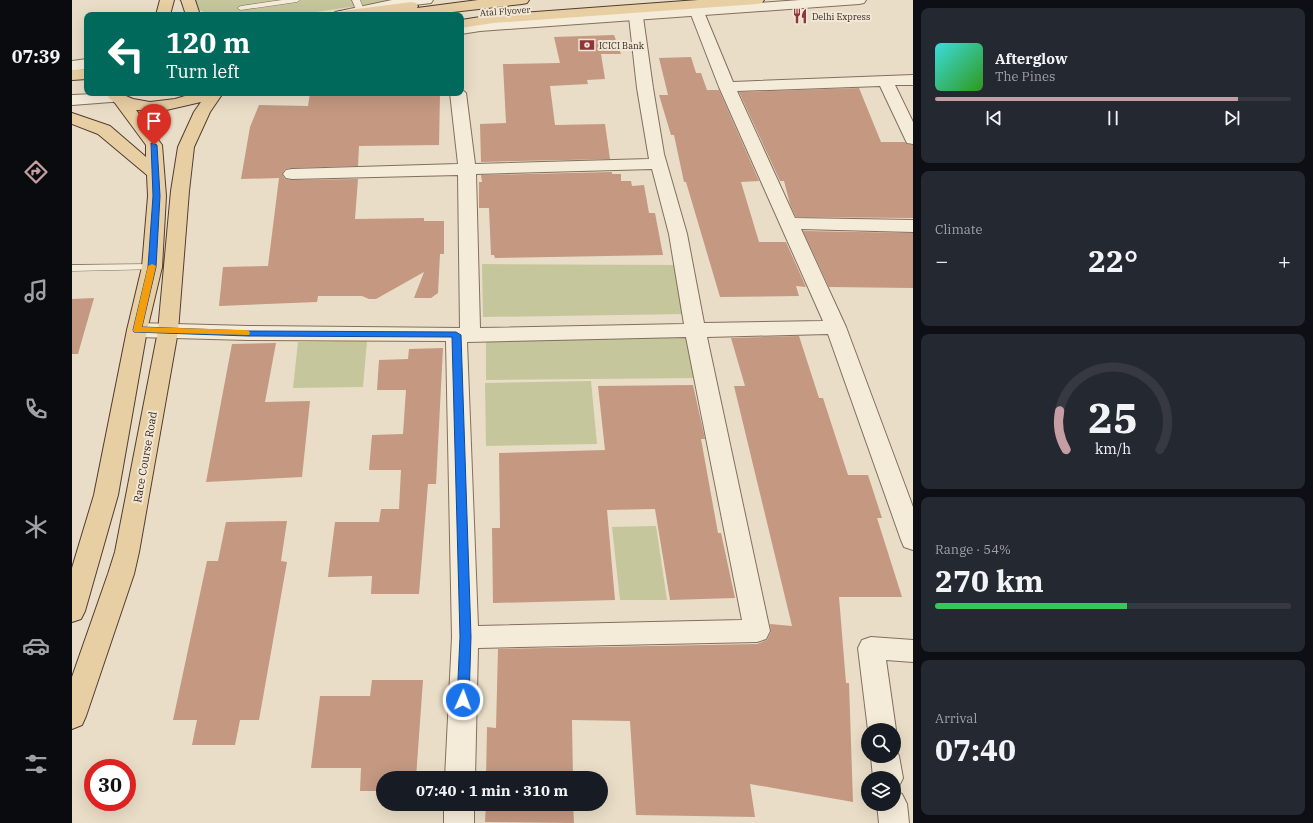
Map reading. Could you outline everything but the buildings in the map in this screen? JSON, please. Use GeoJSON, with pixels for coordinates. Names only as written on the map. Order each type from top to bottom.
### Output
{"type":"FeatureCollection","features":[{"type":"Feature","properties":{"kind":"main road"},"geometry":{"type":"LineString","coordinates":[[164,12],[167,0]]}},
{"type":"Feature","properties":{"kind":"main road"},"geometry":{"type":"LineString","coordinates":[[188,0],[192,12]]}},
{"type":"Feature","properties":{"kind":"main road"},"geometry":{"type":"LineString","coordinates":[[367,12],[456,0]]}},
{"type":"Feature","properties":{"kind":"main road","name":"Atal Flyover"},"geometry":{"type":"LineString","coordinates":[[418,12],[459,6],[522,0]]}},
{"type":"Feature","properties":{"kind":"main road","name":"Atal Flyover"},"geometry":{"type":"LineString","coordinates":[[464,14],[655,0]]}},
{"type":"Feature","properties":{"kind":"main road"},"geometry":{"type":"LineString","coordinates":[[464,24],[493,19],[757,0]]}},
{"type":"Feature","properties":{"kind":"main road"},"geometry":{"type":"LineString","coordinates":[[72,75],[84,74]]}},
{"type":"Feature","properties":{"kind":"main road"},"geometry":{"type":"LineString","coordinates":[[72,85],[84,85]]}},
{"type":"Feature","properties":{"kind":"main road"},"geometry":{"type":"LineString","coordinates":[[117,97],[137,105],[156,106],[176,104],[194,100],[203,96]]}},
{"type":"Feature","properties":{"kind":"main road","name":"Race Course Road"},"geometry":{"type":"LineString","coordinates":[[72,611],[106,494],[137,330],[163,267],[180,191],[186,147],[202,112],[213,96]]}},
{"type":"Feature","properties":{"kind":"main road","name":"Race Course Road"},"geometry":{"type":"LineString","coordinates":[[72,716],[121,574],[168,331],[156,196],[154,145],[117,97]]}},
{"type":"Feature","properties":{"kind":"main road"},"geometry":{"type":"LineString","coordinates":[[72,118],[104,130],[155,173]]}},
{"type":"Feature","properties":{"kind":"street"},"geometry":{"type":"LineString","coordinates":[[346,12],[358,5],[426,0]]}},
{"type":"Feature","properties":{"kind":"street"},"geometry":{"type":"LineString","coordinates":[[464,30],[480,27],[859,0]]}},
{"type":"Feature","properties":{"kind":"street"},"geometry":{"type":"LineString","coordinates":[[697,12],[727,87],[836,327],[913,540]]}},
{"type":"Feature","properties":{"kind":"street"},"geometry":{"type":"LineString","coordinates":[[465,637],[757,631],[695,330],[678,234],[659,164],[645,88],[636,17]]}},
{"type":"Feature","properties":{"kind":"street"},"geometry":{"type":"LineString","coordinates":[[72,66],[84,64]]}},
{"type":"Feature","properties":{"kind":"street"},"geometry":{"type":"LineString","coordinates":[[727,87],[913,80]]}},
{"type":"Feature","properties":{"kind":"street"},"geometry":{"type":"LineString","coordinates":[[885,81],[913,139]]}},
{"type":"Feature","properties":{"kind":"street"},"geometry":{"type":"LineString","coordinates":[[458,96],[467,170],[463,335],[465,637],[460,771]]}},
{"type":"Feature","properties":{"kind":"street"},"geometry":{"type":"LineString","coordinates":[[72,100],[117,97]]}},
{"type":"Feature","properties":{"kind":"street"},"geometry":{"type":"LineString","coordinates":[[292,174],[659,164]]}},
{"type":"Feature","properties":{"kind":"street"},"geometry":{"type":"LineString","coordinates":[[789,223],[913,226]]}},
{"type":"Feature","properties":{"kind":"street"},"geometry":{"type":"LineString","coordinates":[[137,330],[248,333],[463,335],[836,327]]}},
{"type":"Feature","properties":{"kind":"street"},"geometry":{"type":"LineString","coordinates":[[881,723],[871,648],[913,651]]}},
{"type":"Feature","properties":{"kind":"street"},"geometry":{"type":"LineString","coordinates":[[459,811],[459,823]]}},
{"type":"Feature","properties":{"kind":"street"},"geometry":{"type":"LineString","coordinates":[[893,811],[894,823]]}},
{"type":"Feature","properties":{"kind":"lane"},"geometry":{"type":"LineString","coordinates":[[241,8],[297,0]]}},
{"type":"Feature","properties":{"kind":"lane"},"geometry":{"type":"LineString","coordinates":[[72,268],[163,267]]}},
{"type":"Feature","properties":{"kind":"green space"},"geometry":{"type":"Polygon","coordinates":[[[178,0],[397,0],[316,12],[204,12],[178,0]]]}},
{"type":"Feature","properties":{"kind":"green space"},"geometry":{"type":"Polygon","coordinates":[[[482,264],[675,265],[685,314],[483,317],[482,264]]]}},
{"type":"Feature","properties":{"kind":"green space"},"geometry":{"type":"Polygon","coordinates":[[[689,332],[697,378],[486,380],[486,337],[689,332]]]}},
{"type":"Feature","properties":{"kind":"green space"},"geometry":{"type":"Polygon","coordinates":[[[367,341],[363,387],[293,388],[298,342],[367,341]]]}},
{"type":"Feature","properties":{"kind":"green space"},"geometry":{"type":"Polygon","coordinates":[[[591,381],[597,444],[486,446],[485,383],[591,381]]]}},
{"type":"Feature","properties":{"kind":"green space"},"geometry":{"type":"Polygon","coordinates":[[[656,526],[667,600],[620,600],[612,527],[656,526]]]}},
{"type":"Feature","properties":{"kind":"slow traffic"},"geometry":{"type":"LineString","coordinates":[[152,266],[137,330],[246,333]]}},
{"type":"Feature","properties":{"kind":"place","name":"Delhi Express"},"geometry":{"type":"Point","coordinates":[800,16]}},
{"type":"Feature","properties":{"kind":"place","name":"ICICI Bank"},"geometry":{"type":"Point","coordinates":[587,45]}},
{"type":"Feature","properties":{"kind":"route"},"geometry":{"type":"LineString","coordinates":[[154,145],[156,196],[152,267],[137,330],[248,333],[456,335],[465,637],[463,700]]}}]}
